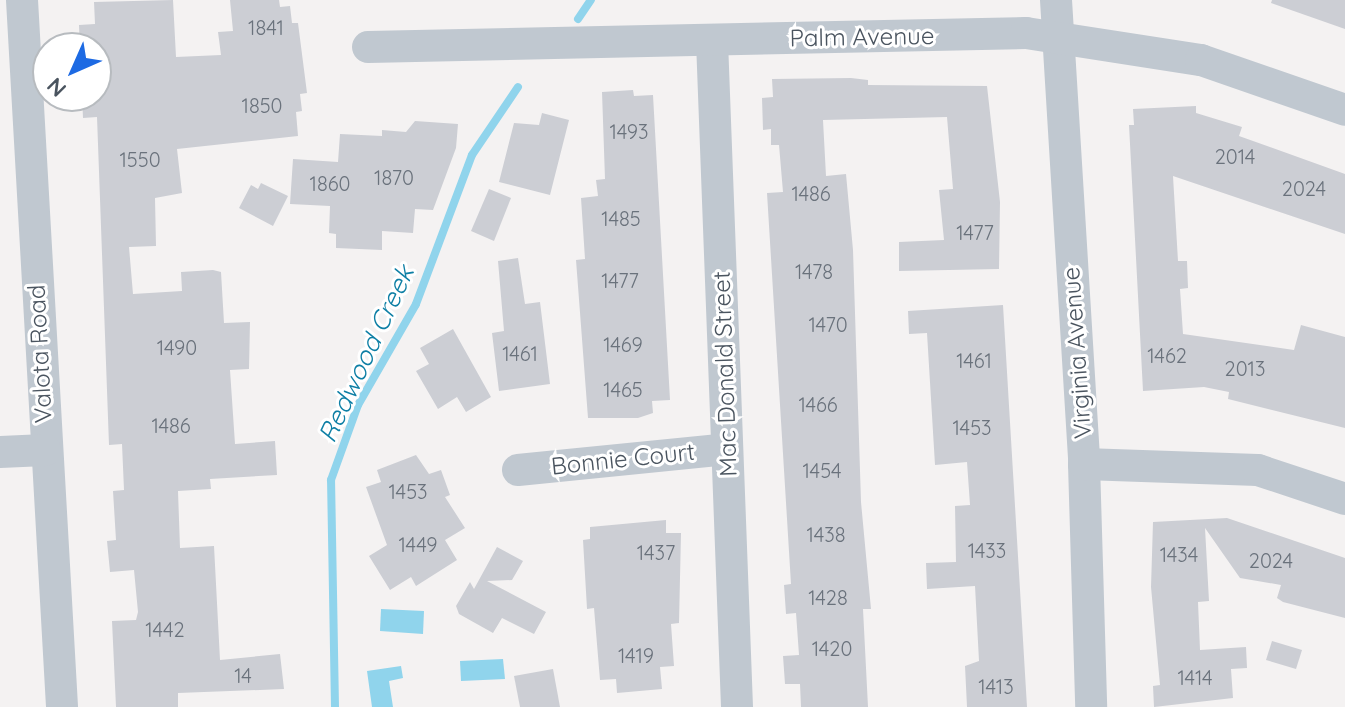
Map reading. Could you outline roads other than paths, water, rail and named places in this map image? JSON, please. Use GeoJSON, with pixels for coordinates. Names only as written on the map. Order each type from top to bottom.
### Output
{"type":"FeatureCollection","features":[{"type":"Feature","properties":{"kind":"street","name":"Virginia Avenue"},"geometry":{"type":"LineString","coordinates":[[1056,0],[1084,464],[1091,707]]}},
{"type":"Feature","properties":{"kind":"street","name":"Valota Road"},"geometry":{"type":"LineString","coordinates":[[15,19],[62,707]]}},
{"type":"Feature","properties":{"kind":"street","name":"Palm Avenue"},"geometry":{"type":"LineString","coordinates":[[368,47],[1026,33],[1201,60],[1345,110]]}},
{"type":"Feature","properties":{"kind":"street","name":"Mac Donald Street"},"geometry":{"type":"LineString","coordinates":[[712,41],[737,707]]}},
{"type":"Feature","properties":{"kind":"street","name":"Bonnie Court"},"geometry":{"type":"LineString","coordinates":[[518,470],[727,449]]}},
{"type":"Feature","properties":{"kind":"street"},"geometry":{"type":"LineString","coordinates":[[0,452],[45,450]]}},
{"type":"Feature","properties":{"kind":"street"},"geometry":{"type":"LineString","coordinates":[[1084,464],[1258,470],[1345,499]]}},
{"type":"Feature","properties":{"kind":"water"},"geometry":{"type":"Polygon","coordinates":[[[381,609],[424,611],[423,634],[380,631],[381,609]]]}},
{"type":"Feature","properties":{"kind":"water"},"geometry":{"type":"Polygon","coordinates":[[[503,659],[505,679],[461,681],[460,661],[503,659]]]}},
{"type":"Feature","properties":{"kind":"water"},"geometry":{"type":"Polygon","coordinates":[[[401,666],[403,678],[389,681],[393,707],[372,707],[367,671],[401,666]]]}},
{"type":"Feature","properties":{"kind":"waterway","name":"Redwood Creek"},"geometry":{"type":"LineString","coordinates":[[578,19],[591,0]]}},
{"type":"Feature","properties":{"kind":"waterway","name":"Redwood Creek"},"geometry":{"type":"LineString","coordinates":[[335,707],[331,480],[358,405],[416,304],[472,155],[518,87]]}}]}
